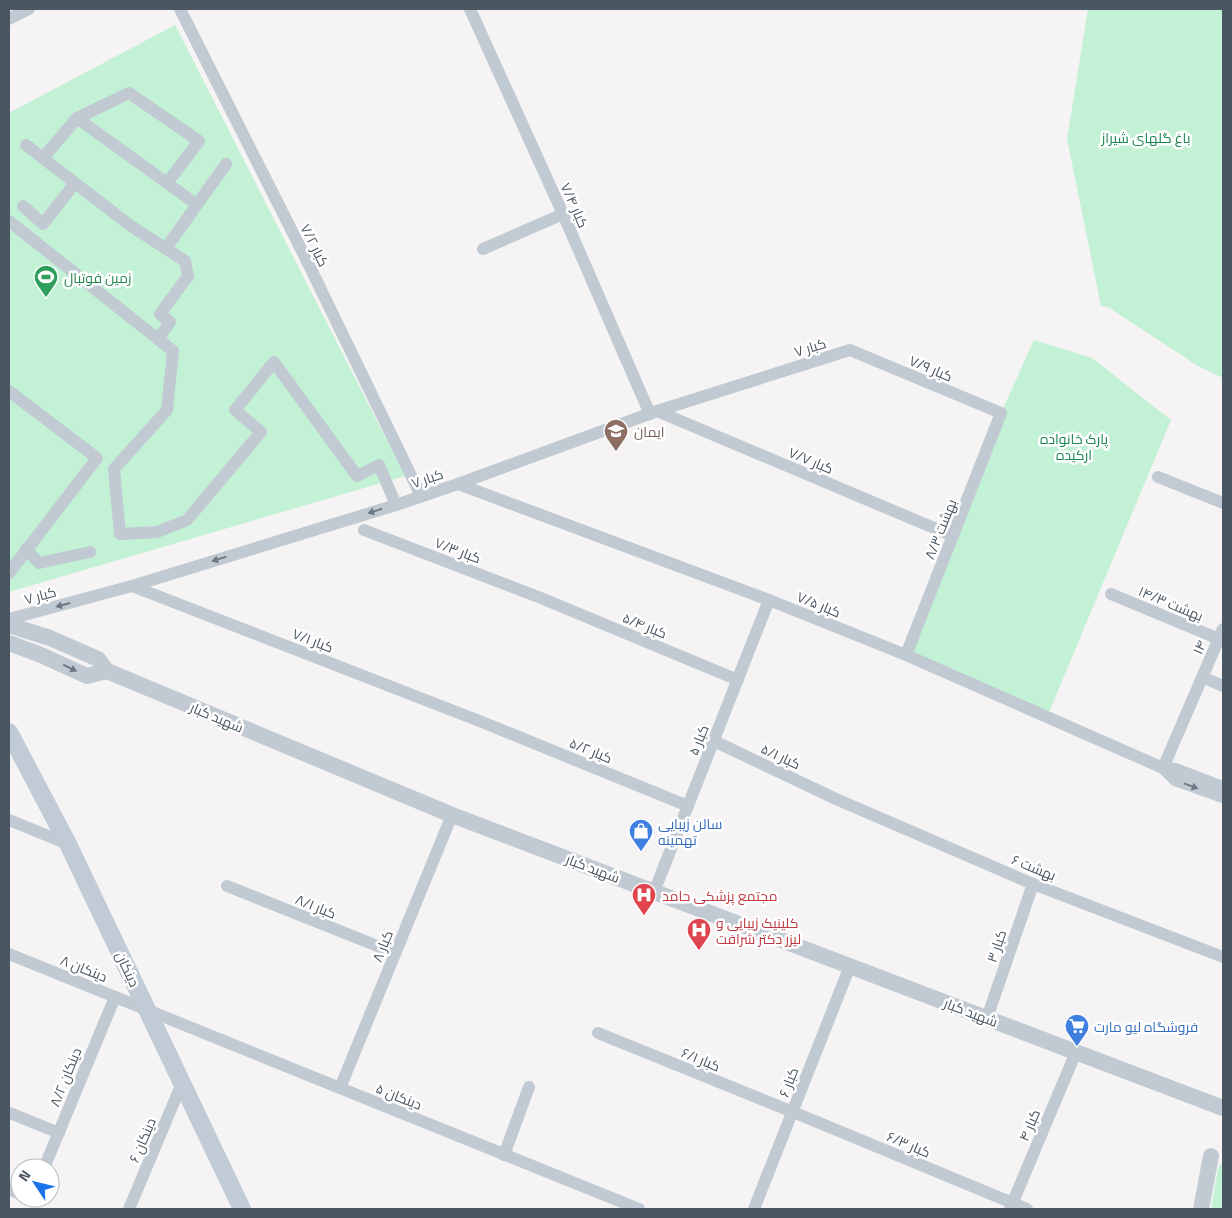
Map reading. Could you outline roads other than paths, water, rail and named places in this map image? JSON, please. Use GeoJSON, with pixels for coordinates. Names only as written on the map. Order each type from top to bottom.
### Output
{"type":"FeatureCollection","features":[{"type":"Feature","properties":{"kind":"main road","name":"دینکان"},"geometry":{"type":"LineString","coordinates":[[9,732],[68,844],[242,1209]]}},
{"type":"Feature","properties":{"kind":"street"},"geometry":{"type":"LineString","coordinates":[[9,19],[29,9]]}},
{"type":"Feature","properties":{"kind":"street","name":"۷/۲ کبار"},"geometry":{"type":"LineString","coordinates":[[180,9],[307,261],[421,496]]}},
{"type":"Feature","properties":{"kind":"street","name":"۷/۴ کبار"},"geometry":{"type":"LineString","coordinates":[[470,9],[653,412]]}},
{"type":"Feature","properties":{"kind":"street"},"geometry":{"type":"LineString","coordinates":[[43,158],[77,118],[130,93],[199,141],[167,183]]}},
{"type":"Feature","properties":{"kind":"street"},"geometry":{"type":"LineString","coordinates":[[77,118],[196,204]]}},
{"type":"Feature","properties":{"kind":"street"},"geometry":{"type":"LineString","coordinates":[[26,145],[131,226],[185,261],[188,276],[160,314],[170,322],[158,339]]}},
{"type":"Feature","properties":{"kind":"street"},"geometry":{"type":"LineString","coordinates":[[166,248],[226,164]]}},
{"type":"Feature","properties":{"kind":"street"},"geometry":{"type":"LineString","coordinates":[[23,206],[43,224],[75,183]]}},
{"type":"Feature","properties":{"kind":"street"},"geometry":{"type":"LineString","coordinates":[[483,249],[563,214]]}},
{"type":"Feature","properties":{"kind":"street"},"geometry":{"type":"LineString","coordinates":[[9,222],[174,351],[167,410],[114,469],[120,534],[157,532],[187,520],[261,432],[236,410],[274,362],[356,476],[379,466],[396,505]]}},
{"type":"Feature","properties":{"kind":"street","name":"۷ کبار"},"geometry":{"type":"LineString","coordinates":[[9,619],[132,586],[396,505],[653,412],[850,350]]}},
{"type":"Feature","properties":{"kind":"street","name":"۷/۹ کبار"},"geometry":{"type":"LineString","coordinates":[[850,350],[1001,413]]}},
{"type":"Feature","properties":{"kind":"street"},"geometry":{"type":"LineString","coordinates":[[9,573],[97,458],[11,397]]}},
{"type":"Feature","properties":{"kind":"street","name":"۷/۷ کبار"},"geometry":{"type":"LineString","coordinates":[[653,412],[953,536]]}},
{"type":"Feature","properties":{"kind":"street","name":"بهشت ۸/۳"},"geometry":{"type":"LineString","coordinates":[[906,655],[1001,413]]}},
{"type":"Feature","properties":{"kind":"street"},"geometry":{"type":"LineString","coordinates":[[1158,477],[1223,503]]}},
{"type":"Feature","properties":{"kind":"street","name":"۷/۵ کبار"},"geometry":{"type":"LineString","coordinates":[[458,484],[770,600],[906,655],[1163,768]]}},
{"type":"Feature","properties":{"kind":"street","name":"۷/۳ کبار"},"geometry":{"type":"LineString","coordinates":[[364,530],[540,598]]}},
{"type":"Feature","properties":{"kind":"street"},"geometry":{"type":"LineString","coordinates":[[26,549],[39,563],[90,552]]}},
{"type":"Feature","properties":{"kind":"street","name":"۷/۱ کبار"},"geometry":{"type":"LineString","coordinates":[[132,586],[482,722]]}},
{"type":"Feature","properties":{"kind":"street","name":"۱۴/۳ بهشت"},"geometry":{"type":"LineString","coordinates":[[1111,594],[1221,634]]}},
{"type":"Feature","properties":{"kind":"street","name":"۵/۴ کبار"},"geometry":{"type":"LineString","coordinates":[[540,598],[738,680]]}},
{"type":"Feature","properties":{"kind":"street","name":"۵ کبار"},"geometry":{"type":"LineString","coordinates":[[654,892],[770,600]]}},
{"type":"Feature","properties":{"kind":"street","name":"شهید کبار"},"geometry":{"type":"LineString","coordinates":[[9,619],[98,658],[107,671],[452,815],[1223,1108]]}},
{"type":"Feature","properties":{"kind":"street","name":"۱۴"},"geometry":{"type":"LineString","coordinates":[[1163,768],[1221,634]]}},
{"type":"Feature","properties":{"kind":"street"},"geometry":{"type":"LineString","coordinates":[[9,643],[87,676],[107,671]]}},
{"type":"Feature","properties":{"kind":"street"},"geometry":{"type":"LineString","coordinates":[[1202,677],[1223,686]]}},
{"type":"Feature","properties":{"kind":"street","name":"۵/۲ کبار"},"geometry":{"type":"LineString","coordinates":[[482,722],[688,806]]}},
{"type":"Feature","properties":{"kind":"street","name":"۵/۱ کبار"},"geometry":{"type":"LineString","coordinates":[[714,741],[836,799]]}},
{"type":"Feature","properties":{"kind":"street"},"geometry":{"type":"LineString","coordinates":[[1163,768],[1176,768],[1223,787]]}},
{"type":"Feature","properties":{"kind":"street"},"geometry":{"type":"LineString","coordinates":[[1163,768],[1175,780],[1223,797]]}},
{"type":"Feature","properties":{"kind":"street","name":"۶ بهشت"},"geometry":{"type":"LineString","coordinates":[[836,799],[1033,884],[1223,957]]}},
{"type":"Feature","properties":{"kind":"street","name":"۸ کبار"},"geometry":{"type":"LineString","coordinates":[[340,1088],[452,815]]}},
{"type":"Feature","properties":{"kind":"street"},"geometry":{"type":"LineString","coordinates":[[9,820],[68,844]]}},
{"type":"Feature","properties":{"kind":"street","name":"۳ کبار"},"geometry":{"type":"LineString","coordinates":[[987,1018],[1033,884]]}},
{"type":"Feature","properties":{"kind":"street","name":"۸/۱ کبار"},"geometry":{"type":"LineString","coordinates":[[227,886],[395,953]]}},
{"type":"Feature","properties":{"kind":"street","name":"۸ دینکان"},"geometry":{"type":"LineString","coordinates":[[9,954],[147,1010]]}},
{"type":"Feature","properties":{"kind":"street","name":"۶ کبار"},"geometry":{"type":"LineString","coordinates":[[754,1209],[850,966]]}},
{"type":"Feature","properties":{"kind":"street","name":"دینکان ۸/۲"},"geometry":{"type":"LineString","coordinates":[[48,1158],[114,997]]}},
{"type":"Feature","properties":{"kind":"street","name":"۵ دینکان"},"geometry":{"type":"LineString","coordinates":[[147,1010],[638,1209]]}},
{"type":"Feature","properties":{"kind":"street","name":"۶/۱ کبار"},"geometry":{"type":"LineString","coordinates":[[598,1034],[793,1112]]}},
{"type":"Feature","properties":{"kind":"street","name":"۴ کبار"},"geometry":{"type":"LineString","coordinates":[[1012,1206],[1076,1052]]}},
{"type":"Feature","properties":{"kind":"street","name":"دینکان ۶"},"geometry":{"type":"LineString","coordinates":[[129,1209],[182,1083]]}},
{"type":"Feature","properties":{"kind":"street"},"geometry":{"type":"LineString","coordinates":[[504,1155],[528,1087]]}},
{"type":"Feature","properties":{"kind":"street","name":"۶/۳ کبار"},"geometry":{"type":"LineString","coordinates":[[793,1112],[1012,1206],[1027,1209]]}},
{"type":"Feature","properties":{"kind":"street"},"geometry":{"type":"LineString","coordinates":[[10,1113],[58,1133]]}},
{"type":"Feature","properties":{"kind":"street"},"geometry":{"type":"LineString","coordinates":[[1201,1209],[1211,1156]]}},
{"type":"Feature","properties":{"kind":"place","name":"زمین فوتبال"},"geometry":{"type":"Point","coordinates":[46,298]}},
{"type":"Feature","properties":{"kind":"place","name":"ایمان"},"geometry":{"type":"Point","coordinates":[616,452]}},
{"type":"Feature","properties":{"kind":"place","name":"سالن زیبایی تهمینه"},"geometry":{"type":"Point","coordinates":[641,852]}},
{"type":"Feature","properties":{"kind":"place","name":"مجتمع پزشکی حامد"},"geometry":{"type":"Point","coordinates":[644,916]}},
{"type":"Feature","properties":{"kind":"place","name":"کلینیک زیبایی و لیزر دکتر شرافت"},"geometry":{"type":"Point","coordinates":[699,951]}},
{"type":"Feature","properties":{"kind":"place","name":"فروشگاه لیو مارت"},"geometry":{"type":"Point","coordinates":[1077,1047]}},
{"type":"Feature","properties":{"kind":"park label","name":"باغ گلهای شیراز"},"geometry":{"type":"Point","coordinates":[1146,137]}},
{"type":"Feature","properties":{"kind":"park label","name":"پارک خانواده ارکیده"},"geometry":{"type":"Point","coordinates":[1074,446]}}]}
